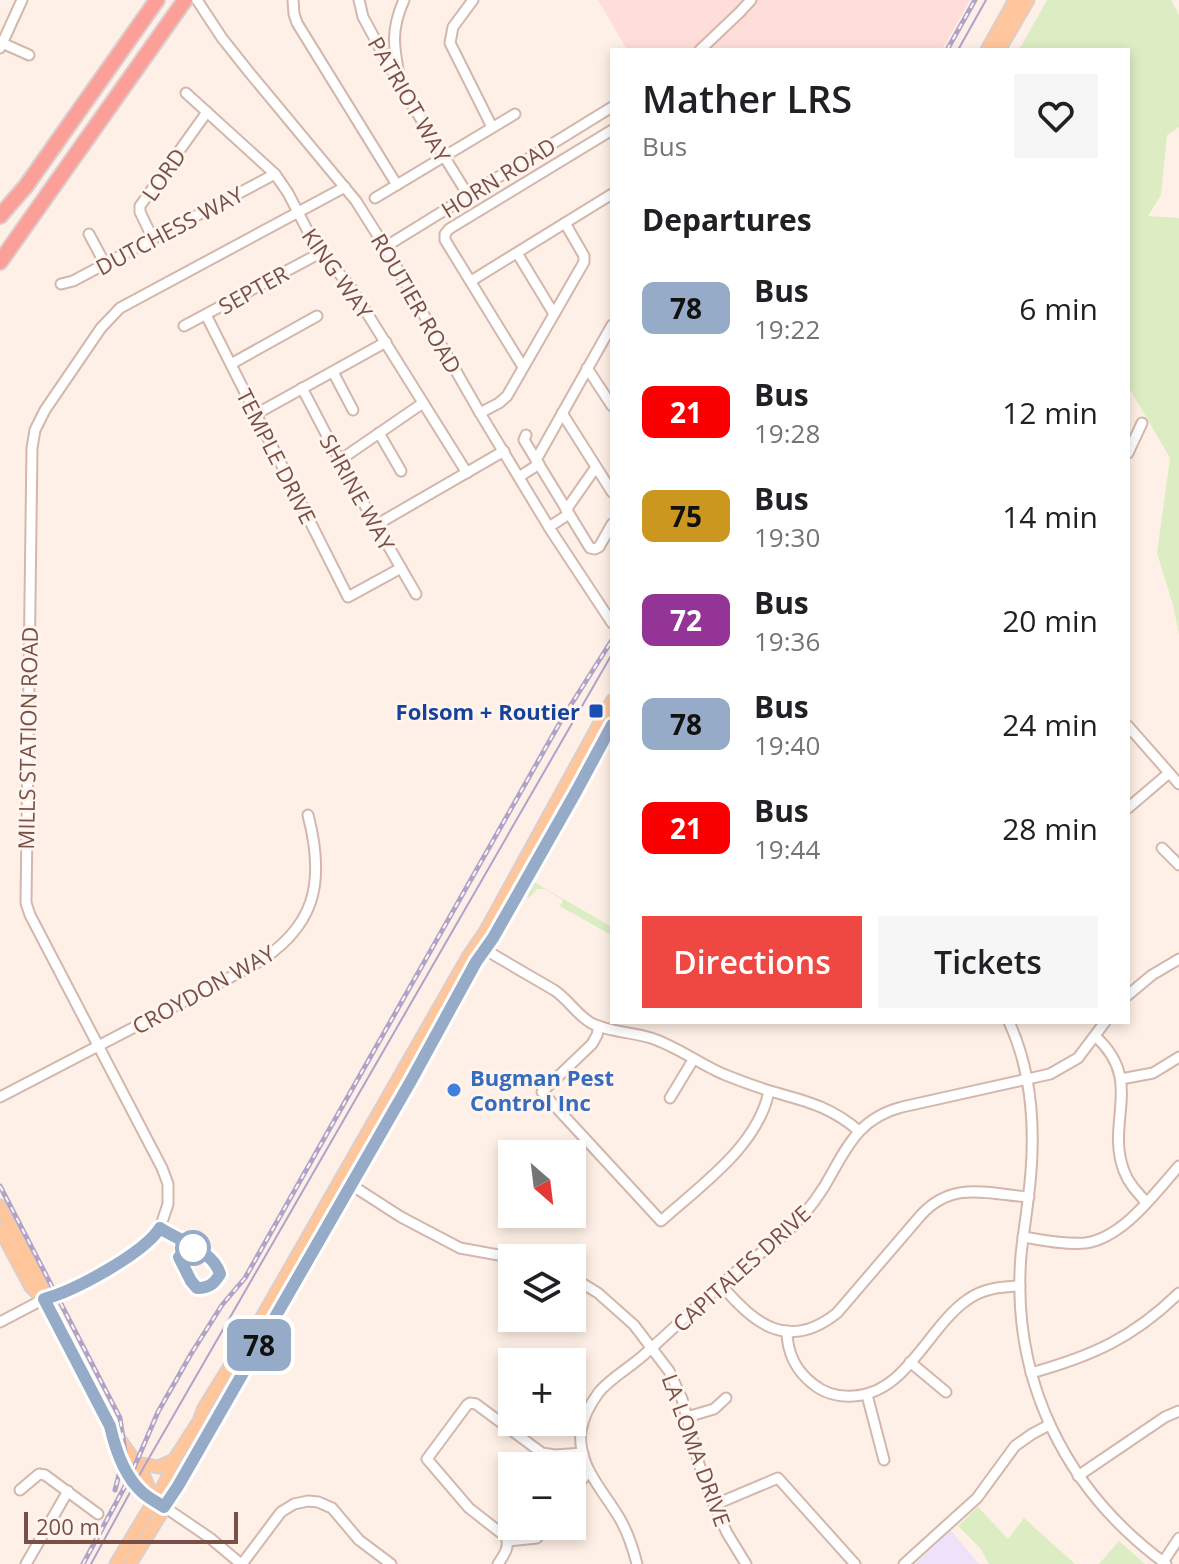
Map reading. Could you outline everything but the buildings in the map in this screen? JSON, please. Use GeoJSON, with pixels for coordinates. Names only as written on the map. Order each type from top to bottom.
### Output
{"type":"FeatureCollection","features":[{"type":"Feature","properties":{"kind":"highway"},"geometry":{"type":"LineString","coordinates":[[0,216],[26,186],[157,0]]}},
{"type":"Feature","properties":{"kind":"highway"},"geometry":{"type":"LineString","coordinates":[[0,262],[185,0]]}},
{"type":"Feature","properties":{"kind":"main road"},"geometry":{"type":"LineString","coordinates":[[988,48],[1015,0]]}},
{"type":"Feature","properties":{"kind":"main road"},"geometry":{"type":"LineString","coordinates":[[1000,48],[1028,0]]}},
{"type":"Feature","properties":{"kind":"main road"},"geometry":{"type":"LineString","coordinates":[[481,947],[610,704]]}},
{"type":"Feature","properties":{"kind":"main road"},"geometry":{"type":"LineString","coordinates":[[116,1564],[159,1504],[178,1486],[481,947],[577,790],[610,729]]}},
{"type":"Feature","properties":{"kind":"main road"},"geometry":{"type":"LineString","coordinates":[[577,790],[574,782],[586,758],[587,744]]}},
{"type":"Feature","properties":{"kind":"main road"},"geometry":{"type":"LineString","coordinates":[[130,1564],[159,1504],[174,1460],[347,1182]]}},
{"type":"Feature","properties":{"kind":"main road"},"geometry":{"type":"LineString","coordinates":[[0,1206],[110,1426],[137,1463],[159,1504]]}},
{"type":"Feature","properties":{"kind":"main road"},"geometry":{"type":"LineString","coordinates":[[0,1229],[31,1287],[44,1299]]}},
{"type":"Feature","properties":{"kind":"main road"},"geometry":{"type":"LineString","coordinates":[[110,1426],[114,1445],[130,1477],[140,1491],[159,1504]]}},
{"type":"Feature","properties":{"kind":"main road"},"geometry":{"type":"LineString","coordinates":[[137,1463],[158,1467],[174,1460]]}},
{"type":"Feature","properties":{"kind":"street"},"geometry":{"type":"LineString","coordinates":[[22,0],[1,45],[29,55]]}},
{"type":"Feature","properties":{"kind":"street","name":"ROUTIER ROAD"},"geometry":{"type":"LineString","coordinates":[[197,0],[249,72],[356,201],[549,527],[610,620]]}},
{"type":"Feature","properties":{"kind":"street"},"geometry":{"type":"LineString","coordinates":[[293,0],[297,23],[397,185]]}},
{"type":"Feature","properties":{"kind":"street","name":"PATRIOT WAY"},"geometry":{"type":"LineString","coordinates":[[359,0],[363,17],[401,87],[468,195]]}},
{"type":"Feature","properties":{"kind":"street"},"geometry":{"type":"LineString","coordinates":[[401,87],[394,40],[404,0]]}},
{"type":"Feature","properties":{"kind":"street"},"geometry":{"type":"LineString","coordinates":[[473,0],[453,27],[450,43],[492,127]]}},
{"type":"Feature","properties":{"kind":"street"},"geometry":{"type":"LineString","coordinates":[[702,48],[751,0]]}},
{"type":"Feature","properties":{"kind":"street","name":"KING WAY"},"geometry":{"type":"LineString","coordinates":[[186,93],[275,174],[315,245],[350,286],[467,473]]}},
{"type":"Feature","properties":{"kind":"street","name":"HORN ROAD"},"geometry":{"type":"LineString","coordinates":[[385,247],[610,108]]}},
{"type":"Feature","properties":{"kind":"street","name":"LORD"},"geometry":{"type":"LineString","coordinates":[[153,239],[142,218],[140,206],[207,112]]}},
{"type":"Feature","properties":{"kind":"street"},"geometry":{"type":"LineString","coordinates":[[375,198],[515,114]]}},
{"type":"Feature","properties":{"kind":"street"},"geometry":{"type":"LineString","coordinates":[[523,367],[445,240],[447,231],[610,131]]}},
{"type":"Feature","properties":{"kind":"street","name":"DUTCHESS WAY"},"geometry":{"type":"LineString","coordinates":[[61,284],[73,281],[275,174]]}},
{"type":"Feature","properties":{"kind":"street","name":"MILLS STATION ROAD"},"geometry":{"type":"LineString","coordinates":[[0,1322],[44,1299],[63,1293],[141,1249],[160,1228],[168,1204],[166,1175],[26,903],[32,448],[35,430],[65,378],[101,328],[120,308],[345,187]]}},
{"type":"Feature","properties":{"kind":"street"},"geometry":{"type":"LineString","coordinates":[[471,281],[610,195]]}},
{"type":"Feature","properties":{"kind":"street"},"geometry":{"type":"LineString","coordinates":[[480,413],[507,396],[585,259],[565,223]]}},
{"type":"Feature","properties":{"kind":"street"},"geometry":{"type":"LineString","coordinates":[[89,234],[105,264]]}},
{"type":"Feature","properties":{"kind":"street","name":"SEPTER"},"geometry":{"type":"LineString","coordinates":[[184,326],[322,252]]}},
{"type":"Feature","properties":{"kind":"street"},"geometry":{"type":"LineString","coordinates":[[517,253],[554,314]]}},
{"type":"Feature","properties":{"kind":"street","name":"TEMPLE DRIVE"},"geometry":{"type":"LineString","coordinates":[[206,315],[348,597],[401,568]]}},
{"type":"Feature","properties":{"kind":"street"},"geometry":{"type":"LineString","coordinates":[[231,364],[317,316]]}},
{"type":"Feature","properties":{"kind":"street"},"geometry":{"type":"LineString","coordinates":[[519,477],[538,462],[610,328]]}},
{"type":"Feature","properties":{"kind":"street"},"geometry":{"type":"LineString","coordinates":[[256,414],[386,342]]}},
{"type":"Feature","properties":{"kind":"street"},"geometry":{"type":"LineString","coordinates":[[587,368],[610,403]]}},
{"type":"Feature","properties":{"kind":"street"},"geometry":{"type":"LineString","coordinates":[[333,372],[353,410]]}},
{"type":"Feature","properties":{"kind":"street","name":"SHRINE WAY"},"geometry":{"type":"LineString","coordinates":[[302,388],[416,594]]}},
{"type":"Feature","properties":{"kind":"street"},"geometry":{"type":"LineString","coordinates":[[340,460],[423,403]]}},
{"type":"Feature","properties":{"kind":"street"},"geometry":{"type":"LineString","coordinates":[[562,413],[610,489]]}},
{"type":"Feature","properties":{"kind":"street"},"geometry":{"type":"LineString","coordinates":[[1130,449],[1142,423]]}},
{"type":"Feature","properties":{"kind":"street"},"geometry":{"type":"LineString","coordinates":[[379,433],[401,471]]}},
{"type":"Feature","properties":{"kind":"street"},"geometry":{"type":"LineString","coordinates":[[526,435],[524,440],[592,549],[599,547],[610,528]]}},
{"type":"Feature","properties":{"kind":"street"},"geometry":{"type":"LineString","coordinates":[[376,525],[504,451]]}},
{"type":"Feature","properties":{"kind":"street"},"geometry":{"type":"LineString","coordinates":[[549,527],[568,512],[596,467]]}},
{"type":"Feature","properties":{"kind":"street"},"geometry":{"type":"LineString","coordinates":[[1130,728],[1179,784]]}},
{"type":"Feature","properties":{"kind":"street"},"geometry":{"type":"LineString","coordinates":[[1130,806],[1169,773]]}},
{"type":"Feature","properties":{"kind":"street","name":"CROYDON WAY"},"geometry":{"type":"LineString","coordinates":[[0,1097],[266,958],[290,936],[307,911],[314,888],[315,847],[308,815]]}},
{"type":"Feature","properties":{"kind":"street"},"geometry":{"type":"LineString","coordinates":[[1162,848],[1179,865]]}},
{"type":"Feature","properties":{"kind":"street"},"geometry":{"type":"LineString","coordinates":[[481,947],[554,990],[582,1017],[599,1026],[650,1038],[724,1074],[820,1105],[859,1131]]}},
{"type":"Feature","properties":{"kind":"street"},"geometry":{"type":"LineString","coordinates":[[1130,993],[1179,959]]}},
{"type":"Feature","properties":{"kind":"street"},"geometry":{"type":"LineString","coordinates":[[1010,1024],[1020,1049],[1032,1107],[1029,1197],[1020,1286],[1022,1326],[1031,1373],[1049,1425],[1078,1476],[1118,1524],[1164,1563],[1179,1538]]}},
{"type":"Feature","properties":{"kind":"street","name":"CAPITALES DRIVE"},"geometry":{"type":"LineString","coordinates":[[583,1452],[582,1428],[604,1387],[801,1218],[814,1202],[846,1147],[873,1119],[893,1110],[1050,1074],[1078,1058],[1104,1024]]}},
{"type":"Feature","properties":{"kind":"street"},"geometry":{"type":"LineString","coordinates":[[599,1026],[592,1044],[542,1092],[661,1221],[744,1144],[767,1101],[769,1091]]}},
{"type":"Feature","properties":{"kind":"street"},"geometry":{"type":"LineString","coordinates":[[1095,1036],[1111,1053],[1118,1068],[1121,1079],[1120,1158],[1128,1180],[1146,1202]]}},
{"type":"Feature","properties":{"kind":"street"},"geometry":{"type":"LineString","coordinates":[[1121,1079],[1153,1073],[1179,1057]]}},
{"type":"Feature","properties":{"kind":"street"},"geometry":{"type":"LineString","coordinates":[[670,1098],[693,1060]]}},
{"type":"Feature","properties":{"kind":"street"},"geometry":{"type":"LineString","coordinates":[[1023,1237],[1076,1243],[1095,1241],[1114,1233],[1179,1166]]}},
{"type":"Feature","properties":{"kind":"street"},"geometry":{"type":"LineString","coordinates":[[347,1182],[401,1217],[460,1248],[498,1255]]}},
{"type":"Feature","properties":{"kind":"street"},"geometry":{"type":"LineString","coordinates":[[721,1285],[756,1320],[774,1330],[798,1331],[818,1326],[837,1313],[930,1205],[951,1194],[972,1191],[1029,1197]]}},
{"type":"Feature","properties":{"kind":"street","name":"LA LOMA DRIVE"},"geometry":{"type":"LineString","coordinates":[[586,1286],[634,1325],[673,1378],[714,1505],[746,1564]]}},
{"type":"Feature","properties":{"kind":"street"},"geometry":{"type":"LineString","coordinates":[[787,1331],[789,1353],[800,1372],[815,1386],[848,1397],[867,1395],[891,1383],[964,1302],[989,1289],[1020,1286]]}},
{"type":"Feature","properties":{"kind":"street"},"geometry":{"type":"LineString","coordinates":[[1031,1373],[1115,1343],[1145,1323],[1179,1293]]}},
{"type":"Feature","properties":{"kind":"street"},"geometry":{"type":"LineString","coordinates":[[910,1362],[946,1392]]}},
{"type":"Feature","properties":{"kind":"street"},"geometry":{"type":"LineString","coordinates":[[867,1395],[884,1460]]}},
{"type":"Feature","properties":{"kind":"street"},"geometry":{"type":"LineString","coordinates":[[687,1417],[714,1409],[726,1398]]}},
{"type":"Feature","properties":{"kind":"street"},"geometry":{"type":"LineString","coordinates":[[498,1531],[469,1508],[427,1459],[470,1403],[476,1404],[541,1452]]}},
{"type":"Feature","properties":{"kind":"street"},"geometry":{"type":"LineString","coordinates":[[1078,1476],[1165,1417],[1179,1411]]}},
{"type":"Feature","properties":{"kind":"street"},"geometry":{"type":"LineString","coordinates":[[904,1564],[977,1498],[1015,1446],[1049,1425]]}},
{"type":"Feature","properties":{"kind":"street"},"geometry":{"type":"LineString","coordinates":[[586,1462],[620,1519],[637,1564]]}},
{"type":"Feature","properties":{"kind":"street"},"geometry":{"type":"LineString","coordinates":[[586,1475],[589,1471]]}},
{"type":"Feature","properties":{"kind":"street"},"geometry":{"type":"LineString","coordinates":[[20,1490],[39,1474],[45,1475],[98,1514]]}},
{"type":"Feature","properties":{"kind":"street"},"geometry":{"type":"LineString","coordinates":[[714,1505],[778,1478],[855,1564]]}},
{"type":"Feature","properties":{"kind":"street"},"geometry":{"type":"LineString","coordinates":[[26,1564],[68,1491]]}},
{"type":"Feature","properties":{"kind":"street"},"geometry":{"type":"LineString","coordinates":[[159,1504],[242,1564],[281,1512],[294,1504],[318,1502],[332,1508],[359,1540],[391,1564]]}},
{"type":"Feature","properties":{"kind":"street"},"geometry":{"type":"LineString","coordinates":[[498,1564],[508,1541],[518,1540]]}},
{"type":"Feature","properties":{"kind":"shaded area"},"geometry":{"type":"Polygon","coordinates":[[[598,0],[970,0],[943,48],[626,48],[598,0]]]}},
{"type":"Feature","properties":{"kind":"shaded area"},"geometry":{"type":"Polygon","coordinates":[[[950,1531],[979,1564],[915,1564],[950,1531]]]}},
{"type":"Feature","properties":{"kind":"green space"},"geometry":{"type":"Polygon","coordinates":[[[1047,0],[1171,0],[1179,15],[1179,127],[1167,135],[1161,195],[1148,216],[1179,218],[1179,634],[1157,553],[1170,458],[1130,389],[1130,48],[1020,48],[1047,0]]]}},
{"type":"Feature","properties":{"kind":"green space"},"geometry":{"type":"Polygon","coordinates":[[[534,882],[610,926],[609,934],[560,906],[563,900],[545,889],[537,889],[529,898],[526,896],[534,882]]]}},
{"type":"Feature","properties":{"kind":"green space"},"geometry":{"type":"Polygon","coordinates":[[[978,1507],[1008,1539],[1024,1518],[1075,1564],[989,1564],[981,1549],[958,1526],[978,1507]]]}},
{"type":"Feature","properties":{"kind":"green space"},"geometry":{"type":"Polygon","coordinates":[[[1119,1541],[1145,1564],[1099,1564],[1119,1541]]]}},
{"type":"Feature","properties":{"kind":"tram line"},"geometry":{"type":"LineString","coordinates":[[959,48],[986,0]]}},
{"type":"Feature","properties":{"kind":"tram line"},"geometry":{"type":"LineString","coordinates":[[91,1564],[610,657]]}},
{"type":"Feature","properties":{"kind":"railway"},"geometry":{"type":"LineString","coordinates":[[948,48],[975,0]]}},
{"type":"Feature","properties":{"kind":"railway"},"geometry":{"type":"LineString","coordinates":[[83,1564],[130,1477],[158,1412],[191,1354],[222,1305],[245,1278],[562,719],[610,643]]}},
{"type":"Feature","properties":{"kind":"railway"},"geometry":{"type":"LineString","coordinates":[[0,1186],[120,1418],[125,1452],[115,1490]]}},
{"type":"Feature","properties":{"kind":"bus line","name":"78"},"geometry":{"type":"LineString","coordinates":[[179,1257],[197,1288],[206,1288],[215,1283],[220,1274],[217,1264],[210,1257],[160,1228],[148,1243],[125,1259],[58,1295],[44,1299],[110,1426],[114,1445],[130,1477],[140,1491],[164,1507],[412,1079],[476,962],[493,938],[610,729]]}},
{"type":"Feature","properties":{"kind":"place","name":"Folsom + Routier"},"geometry":{"type":"Point","coordinates":[596,711]}},
{"type":"Feature","properties":{"kind":"place","name":"Bugman Pest Control Inc"},"geometry":{"type":"Point","coordinates":[454,1090]}}]}
